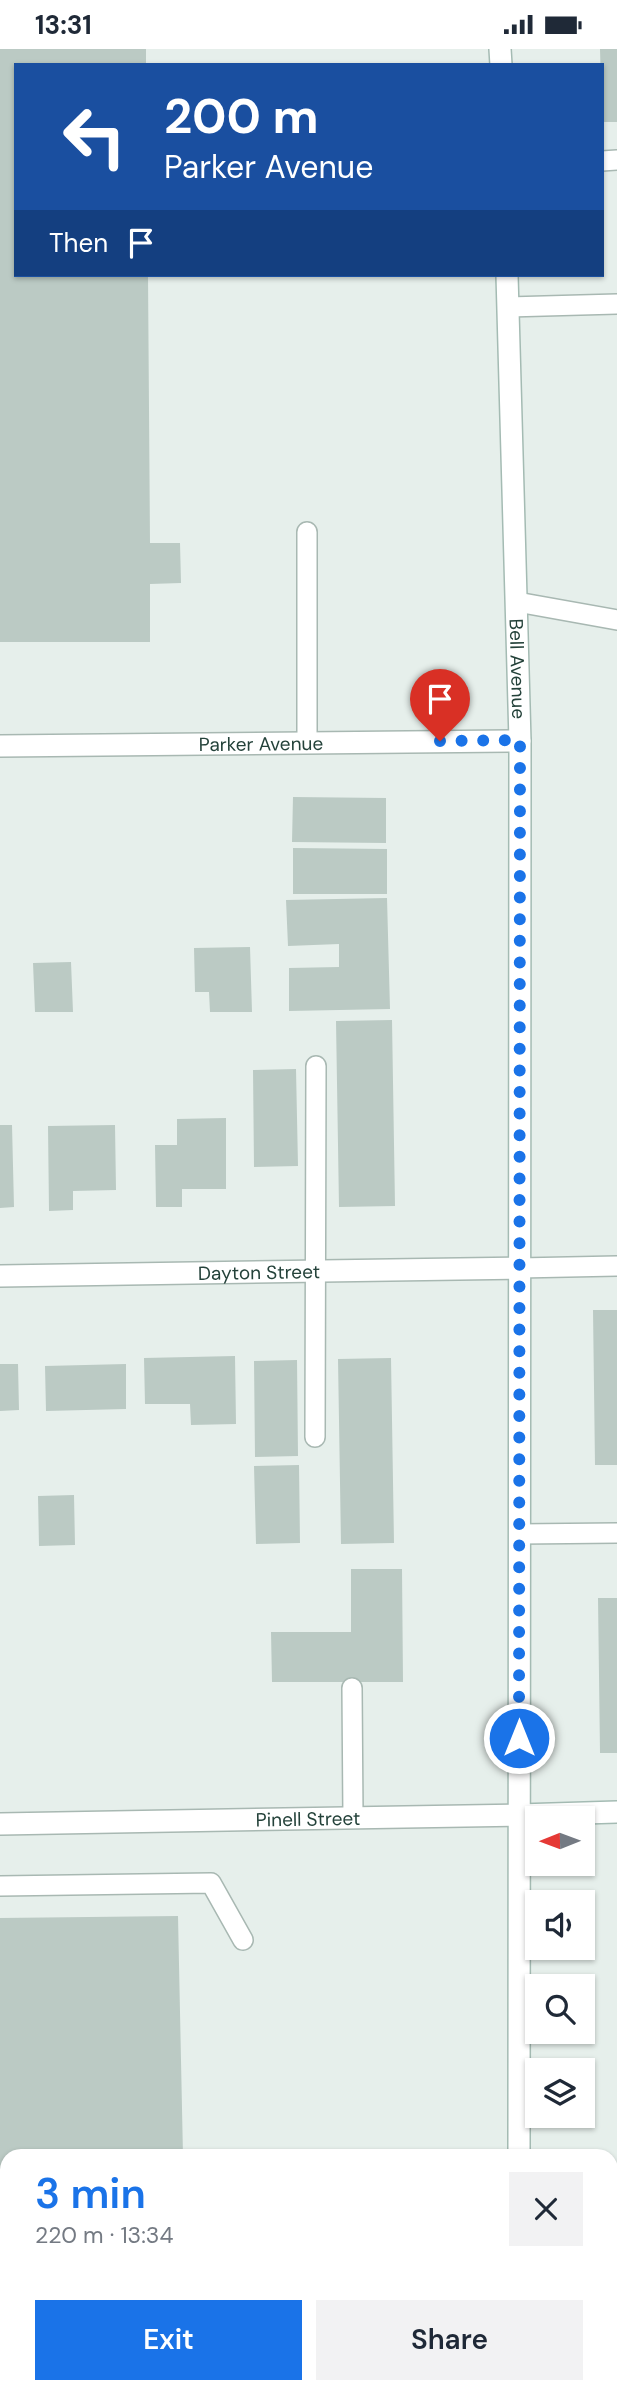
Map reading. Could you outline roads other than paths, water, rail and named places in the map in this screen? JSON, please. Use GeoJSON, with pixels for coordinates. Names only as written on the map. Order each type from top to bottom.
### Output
{"type":"FeatureCollection","features":[{"type":"Feature","properties":{"kind":"main road","name":"Bell Avenue"},"geometry":{"type":"LineString","coordinates":[[507,277],[520,740],[519,2149]]}},
{"type":"Feature","properties":{"kind":"main road","name":"Parker Avenue"},"geometry":{"type":"LineString","coordinates":[[0,746],[520,740]]}},
{"type":"Feature","properties":{"kind":"main road","name":"Dayton Street"},"geometry":{"type":"LineString","coordinates":[[0,1276],[519,1268]]}},
{"type":"Feature","properties":{"kind":"main road","name":"Pinell Street"},"geometry":{"type":"LineString","coordinates":[[0,1824],[617,1812]]}},
{"type":"Feature","properties":{"kind":"lane"},"geometry":{"type":"LineString","coordinates":[[508,307],[617,304]]}},
{"type":"Feature","properties":{"kind":"lane"},"geometry":{"type":"LineString","coordinates":[[307,532],[307,743]]}},
{"type":"Feature","properties":{"kind":"lane"},"geometry":{"type":"LineString","coordinates":[[517,602],[617,620]]}},
{"type":"Feature","properties":{"kind":"lane"},"geometry":{"type":"LineString","coordinates":[[315,1437],[316,1066]]}},
{"type":"Feature","properties":{"kind":"lane"},"geometry":{"type":"LineString","coordinates":[[519,1268],[617,1266]]}},
{"type":"Feature","properties":{"kind":"lane"},"geometry":{"type":"LineString","coordinates":[[519,1534],[617,1533]]}},
{"type":"Feature","properties":{"kind":"lane"},"geometry":{"type":"LineString","coordinates":[[352,1688],[353,1817]]}},
{"type":"Feature","properties":{"kind":"lane"},"geometry":{"type":"LineString","coordinates":[[0,1886],[211,1882],[243,1940]]}}]}
